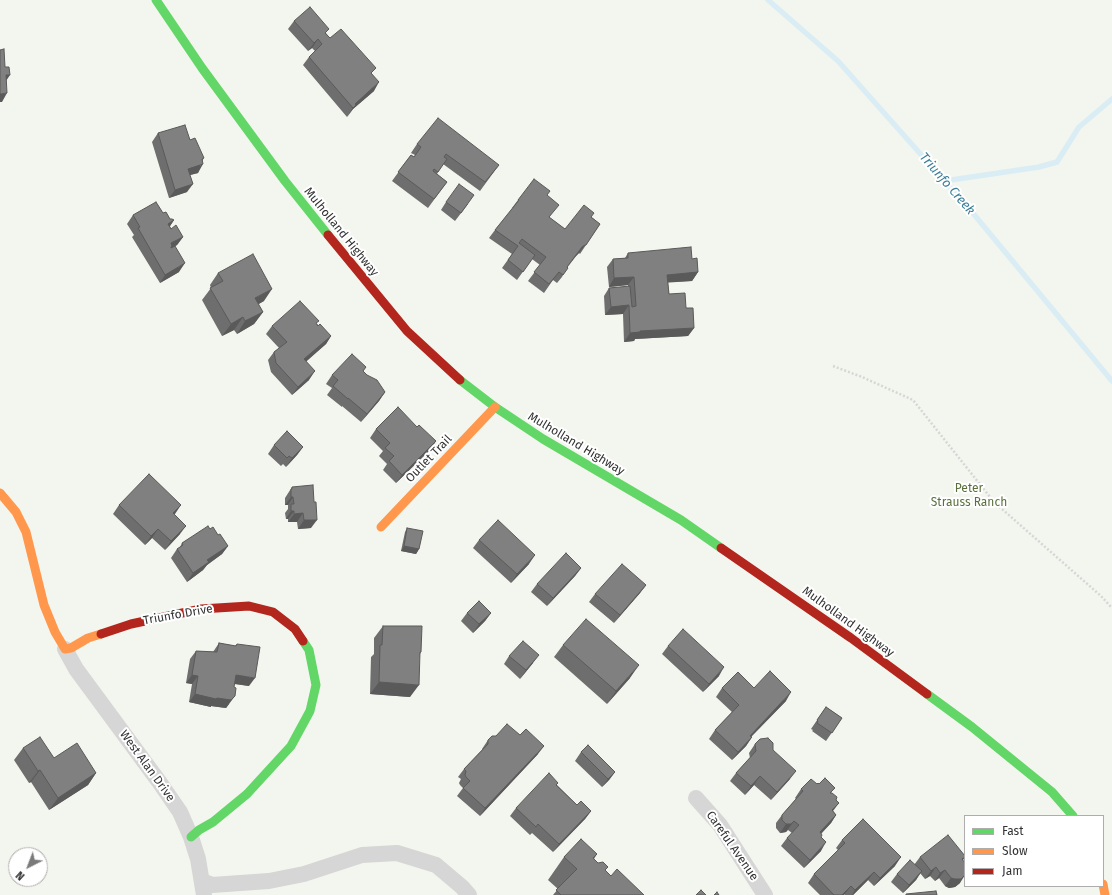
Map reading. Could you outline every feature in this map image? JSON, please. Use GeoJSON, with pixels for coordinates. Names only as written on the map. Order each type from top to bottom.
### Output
{"type":"FeatureCollection","features":[{"type":"Feature","properties":{"kind":"main road","name":"Mulholland Highway"},"geometry":{"type":"LineString","coordinates":[[156,0],[202,68],[285,181],[354,268],[407,331],[460,380],[495,407],[543,439],[681,520],[851,638],[972,727],[1052,792],[1071,815]]}},
{"type":"Feature","properties":{"kind":"main road","name":"Outlet Trail"},"geometry":{"type":"LineString","coordinates":[[381,527],[495,407]]}},
{"type":"Feature","properties":{"kind":"main road"},"geometry":{"type":"LineString","coordinates":[[0,493],[16,512],[26,532],[44,605],[55,632],[65,649]]}},
{"type":"Feature","properties":{"kind":"main road","name":"Triunfo Drive"},"geometry":{"type":"LineString","coordinates":[[65,649],[71,648],[88,638],[131,624],[201,609],[249,606],[273,612],[295,629],[310,650],[316,685],[310,711],[291,746],[247,794],[213,822],[199,830],[191,837]]}},
{"type":"Feature","properties":{"kind":"street","name":"West Alan Drive"},"geometry":{"type":"LineString","coordinates":[[65,649],[76,669],[180,812],[191,837],[198,859],[203,888]]}},
{"type":"Feature","properties":{"kind":"street","name":"Careful Avenue"},"geometry":{"type":"LineString","coordinates":[[696,798],[720,825],[765,895]]}},
{"type":"Feature","properties":{"kind":"street"},"geometry":{"type":"LineString","coordinates":[[203,888],[212,885],[269,881],[304,874],[362,855],[396,853],[436,866],[462,887],[469,895]]}},
{"type":"Feature","properties":{"kind":"path"},"geometry":{"type":"LineString","coordinates":[[833,366],[862,377],[913,400],[994,502],[1101,596],[1112,608]]}},
{"type":"Feature","properties":{"kind":"green space","name":"Peter Strauss Ranch"},"geometry":{"type":"Polygon","coordinates":[[[0,0],[1112,0],[1112,895],[0,895],[0,0]]]}},
{"type":"Feature","properties":{"kind":"building"},"geometry":{"type":"Polygon","coordinates":[[[310,7],[329,29],[325,33],[330,38],[341,29],[376,68],[371,73],[379,82],[355,104],[356,105],[353,108],[309,57],[322,44],[318,39],[314,43],[294,21],[310,7]]]}},
{"type":"Feature","properties":{"kind":"building"},"geometry":{"type":"Polygon","coordinates":[[[4,49],[5,67],[9,67],[10,75],[6,75],[7,93],[0,94],[0,50],[4,49]]]}},
{"type":"Feature","properties":{"kind":"building"},"geometry":{"type":"Polygon","coordinates":[[[438,118],[499,165],[485,182],[446,154],[444,157],[447,159],[438,172],[434,169],[433,171],[447,182],[434,199],[398,172],[411,155],[414,157],[421,147],[417,144],[438,118]]]}},
{"type":"Feature","properties":{"kind":"building"},"geometry":{"type":"Polygon","coordinates":[[[185,125],[190,140],[195,138],[204,158],[202,159],[203,164],[188,169],[193,184],[175,190],[158,133],[185,125]]]}},
{"type":"Feature","properties":{"kind":"building"},"geometry":{"type":"Polygon","coordinates":[[[534,179],[550,191],[547,195],[559,205],[549,217],[565,229],[584,205],[594,213],[591,217],[600,224],[586,245],[582,247],[567,267],[568,268],[563,275],[559,272],[549,284],[534,272],[546,257],[522,239],[519,243],[535,255],[523,272],[508,260],[518,246],[495,230],[534,179]]]}},
{"type":"Feature","properties":{"kind":"building"},"geometry":{"type":"Polygon","coordinates":[[[459,184],[474,195],[461,213],[446,202],[459,184]]]}},
{"type":"Feature","properties":{"kind":"building"},"geometry":{"type":"Polygon","coordinates":[[[156,202],[163,213],[166,212],[170,219],[174,220],[168,224],[171,229],[176,225],[183,237],[171,243],[171,248],[175,246],[185,263],[165,275],[138,228],[140,227],[133,215],[156,202]]]}},
{"type":"Feature","properties":{"kind":"building"},"geometry":{"type":"Polygon","coordinates":[[[691,247],[692,259],[697,258],[698,272],[667,275],[669,294],[685,293],[686,308],[693,308],[694,328],[640,331],[630,333],[629,305],[611,307],[609,288],[630,286],[632,307],[636,306],[634,277],[614,278],[613,259],[628,258],[628,253],[691,247]]]}},
{"type":"Feature","properties":{"kind":"building"},"geometry":{"type":"Polygon","coordinates":[[[253,254],[272,289],[255,298],[263,312],[245,321],[243,317],[231,324],[210,288],[223,281],[218,273],[253,254]]]}},
{"type":"Feature","properties":{"kind":"building"},"geometry":{"type":"Polygon","coordinates":[[[300,301],[319,321],[316,323],[318,326],[320,324],[331,336],[304,359],[315,371],[298,387],[276,363],[274,352],[287,342],[272,326],[300,301]]]}},
{"type":"Feature","properties":{"kind":"building"},"geometry":{"type":"Polygon","coordinates":[[[352,354],[366,367],[363,371],[367,375],[377,380],[385,392],[367,414],[333,386],[338,380],[332,375],[352,354]]]}},
{"type":"Feature","properties":{"kind":"building"},"geometry":{"type":"Polygon","coordinates":[[[398,407],[417,427],[419,425],[436,441],[402,475],[389,461],[394,456],[385,448],[390,443],[376,429],[398,407]]]}},
{"type":"Feature","properties":{"kind":"building"},"geometry":{"type":"Polygon","coordinates":[[[287,431],[303,447],[292,458],[289,456],[287,458],[274,445],[287,431]]]}},
{"type":"Feature","properties":{"kind":"building"},"geometry":{"type":"Polygon","coordinates":[[[149,474],[181,505],[173,513],[186,526],[171,541],[158,529],[151,536],[119,505],[149,474]]]}},
{"type":"Feature","properties":{"kind":"building"},"geometry":{"type":"Polygon","coordinates":[[[313,485],[317,520],[304,520],[303,513],[294,514],[294,511],[291,511],[291,504],[294,504],[293,497],[291,497],[291,489],[292,487],[313,485]]]}},
{"type":"Feature","properties":{"kind":"building"},"geometry":{"type":"Polygon","coordinates":[[[498,520],[535,555],[517,574],[479,540],[498,520]]]}},
{"type":"Feature","properties":{"kind":"building"},"geometry":{"type":"Polygon","coordinates":[[[208,526],[210,529],[213,527],[218,535],[220,534],[228,546],[207,560],[209,562],[193,573],[177,549],[183,545],[182,543],[208,526]]]}},
{"type":"Feature","properties":{"kind":"building"},"geometry":{"type":"Polygon","coordinates":[[[407,528],[423,531],[419,549],[404,546],[407,528]]]}},
{"type":"Feature","properties":{"kind":"building"},"geometry":{"type":"Polygon","coordinates":[[[566,553],[581,568],[553,598],[537,584],[566,553]]]}},
{"type":"Feature","properties":{"kind":"building"},"geometry":{"type":"Polygon","coordinates":[[[622,564],[646,585],[620,615],[595,594],[622,564]]]}},
{"type":"Feature","properties":{"kind":"building"},"geometry":{"type":"Polygon","coordinates":[[[479,601],[491,613],[479,624],[467,613],[479,601]]]}},
{"type":"Feature","properties":{"kind":"building"},"geometry":{"type":"Polygon","coordinates":[[[586,619],[639,665],[616,691],[563,645],[586,619]]]}},
{"type":"Feature","properties":{"kind":"building"},"geometry":{"type":"Polygon","coordinates":[[[383,626],[422,626],[419,685],[379,682],[380,645],[382,645],[383,626]]]}},
{"type":"Feature","properties":{"kind":"building"},"geometry":{"type":"Polygon","coordinates":[[[683,629],[724,667],[709,684],[668,646],[683,629]]]}},
{"type":"Feature","properties":{"kind":"building"},"geometry":{"type":"Polygon","coordinates":[[[523,641],[539,655],[526,670],[509,656],[523,641]]]}},
{"type":"Feature","properties":{"kind":"building"},"geometry":{"type":"Polygon","coordinates":[[[219,643],[236,646],[237,644],[260,647],[255,678],[236,675],[234,687],[236,688],[235,696],[231,700],[216,699],[195,694],[198,676],[192,675],[196,651],[217,652],[219,643]]]}},
{"type":"Feature","properties":{"kind":"building"},"geometry":{"type":"Polygon","coordinates":[[[770,671],[791,692],[750,736],[752,737],[738,752],[715,730],[739,705],[722,688],[738,672],[754,688],[770,671]]]}},
{"type":"Feature","properties":{"kind":"building"},"geometry":{"type":"Polygon","coordinates":[[[826,707],[842,718],[832,733],[817,723],[817,720],[826,707]]]}},
{"type":"Feature","properties":{"kind":"building"},"geometry":{"type":"Polygon","coordinates":[[[507,724],[520,735],[526,729],[544,746],[485,808],[463,788],[470,781],[465,775],[466,771],[464,769],[488,744],[488,740],[492,736],[496,736],[507,724]]]}},
{"type":"Feature","properties":{"kind":"building"},"geometry":{"type":"Polygon","coordinates":[[[40,737],[54,758],[77,743],[96,773],[58,798],[40,770],[38,771],[23,748],[40,737]]]}},
{"type":"Feature","properties":{"kind":"building"},"geometry":{"type":"Polygon","coordinates":[[[768,738],[773,743],[773,750],[796,771],[777,792],[760,776],[751,786],[736,773],[756,751],[755,744],[760,739],[768,738]]]}},
{"type":"Feature","properties":{"kind":"building"},"geometry":{"type":"Polygon","coordinates":[[[588,745],[615,772],[608,779],[581,752],[588,745]]]}},
{"type":"Feature","properties":{"kind":"building"},"geometry":{"type":"Polygon","coordinates":[[[549,773],[558,783],[556,785],[577,805],[581,801],[591,811],[559,844],[538,824],[536,827],[516,808],[549,773]]]}},
{"type":"Feature","properties":{"kind":"building"},"geometry":{"type":"Polygon","coordinates":[[[825,778],[835,788],[830,793],[837,797],[836,800],[839,803],[832,810],[836,815],[820,832],[822,835],[821,837],[826,842],[810,860],[787,838],[799,825],[794,821],[791,824],[786,824],[782,820],[782,815],[803,791],[801,789],[811,779],[819,784],[825,778]]]}},
{"type":"Feature","properties":{"kind":"building"},"geometry":{"type":"Polygon","coordinates":[[[863,819],[901,857],[880,878],[874,872],[855,890],[851,886],[842,895],[834,895],[814,874],[845,843],[842,840],[863,819]]]}},
{"type":"Feature","properties":{"kind":"building"},"geometry":{"type":"Polygon","coordinates":[[[948,835],[964,855],[964,858],[962,859],[964,862],[964,876],[961,879],[951,878],[945,870],[940,873],[936,867],[931,871],[920,857],[948,835]]]}},
{"type":"Feature","properties":{"kind":"building"},"geometry":{"type":"Polygon","coordinates":[[[581,839],[597,854],[593,858],[598,863],[603,862],[608,867],[605,870],[611,876],[617,869],[644,895],[561,895],[556,890],[577,869],[564,857],[581,839]]]}},
{"type":"Feature","properties":{"kind":"building"},"geometry":{"type":"Polygon","coordinates":[[[910,860],[922,871],[909,885],[897,874],[910,860]]]}},
{"type":"Feature","properties":{"kind":"building"},"geometry":{"type":"Polygon","coordinates":[[[701,890],[706,895],[696,895],[701,890]]]}},
{"type":"Feature","properties":{"kind":"building"},"geometry":{"type":"Polygon","coordinates":[[[936,891],[937,895],[906,895],[906,894],[936,891]]]}},
{"type":"Feature","properties":{"kind":"waterway","name":"Triunfo Creek"},"geometry":{"type":"LineString","coordinates":[[768,0],[838,61],[972,212],[1112,381]]}},
{"type":"Feature","properties":{"kind":"waterway"},"geometry":{"type":"LineString","coordinates":[[944,181],[1039,167],[1057,162],[1079,127],[1112,99]]}},
{"type":"Feature","properties":{"kind":"traffic: fast"},"geometry":{"type":"LineString","coordinates":[[156,0],[202,68],[285,181],[328,235]]}},
{"type":"Feature","properties":{"kind":"traffic: fast"},"geometry":{"type":"LineString","coordinates":[[460,380],[495,407],[543,439],[681,520],[721,548]]}},
{"type":"Feature","properties":{"kind":"traffic: fast"},"geometry":{"type":"LineString","coordinates":[[191,837],[199,830],[213,822],[247,794],[291,746],[310,711],[316,685],[309,650],[303,641]]}},
{"type":"Feature","properties":{"kind":"traffic: fast"},"geometry":{"type":"LineString","coordinates":[[927,694],[972,727],[1052,792],[1072,815]]}},
{"type":"Feature","properties":{"kind":"traffic: slow"},"geometry":{"type":"LineString","coordinates":[[381,527],[495,407]]}},
{"type":"Feature","properties":{"kind":"traffic: slow"},"geometry":{"type":"LineString","coordinates":[[0,493],[16,512],[26,532],[44,605],[55,632],[65,649],[71,648],[88,638],[101,634]]}},
{"type":"Feature","properties":{"kind":"traffic: slow"},"geometry":{"type":"LineString","coordinates":[[1104,887],[1105,895]]}},
{"type":"Feature","properties":{"kind":"traffic: jam"},"geometry":{"type":"LineString","coordinates":[[328,235],[407,331],[460,380]]}},
{"type":"Feature","properties":{"kind":"traffic: jam"},"geometry":{"type":"LineString","coordinates":[[721,548],[851,638],[927,694]]}},
{"type":"Feature","properties":{"kind":"traffic: jam"},"geometry":{"type":"LineString","coordinates":[[101,634],[131,624],[201,609],[249,606],[273,612],[295,629],[303,641]]}}]}
